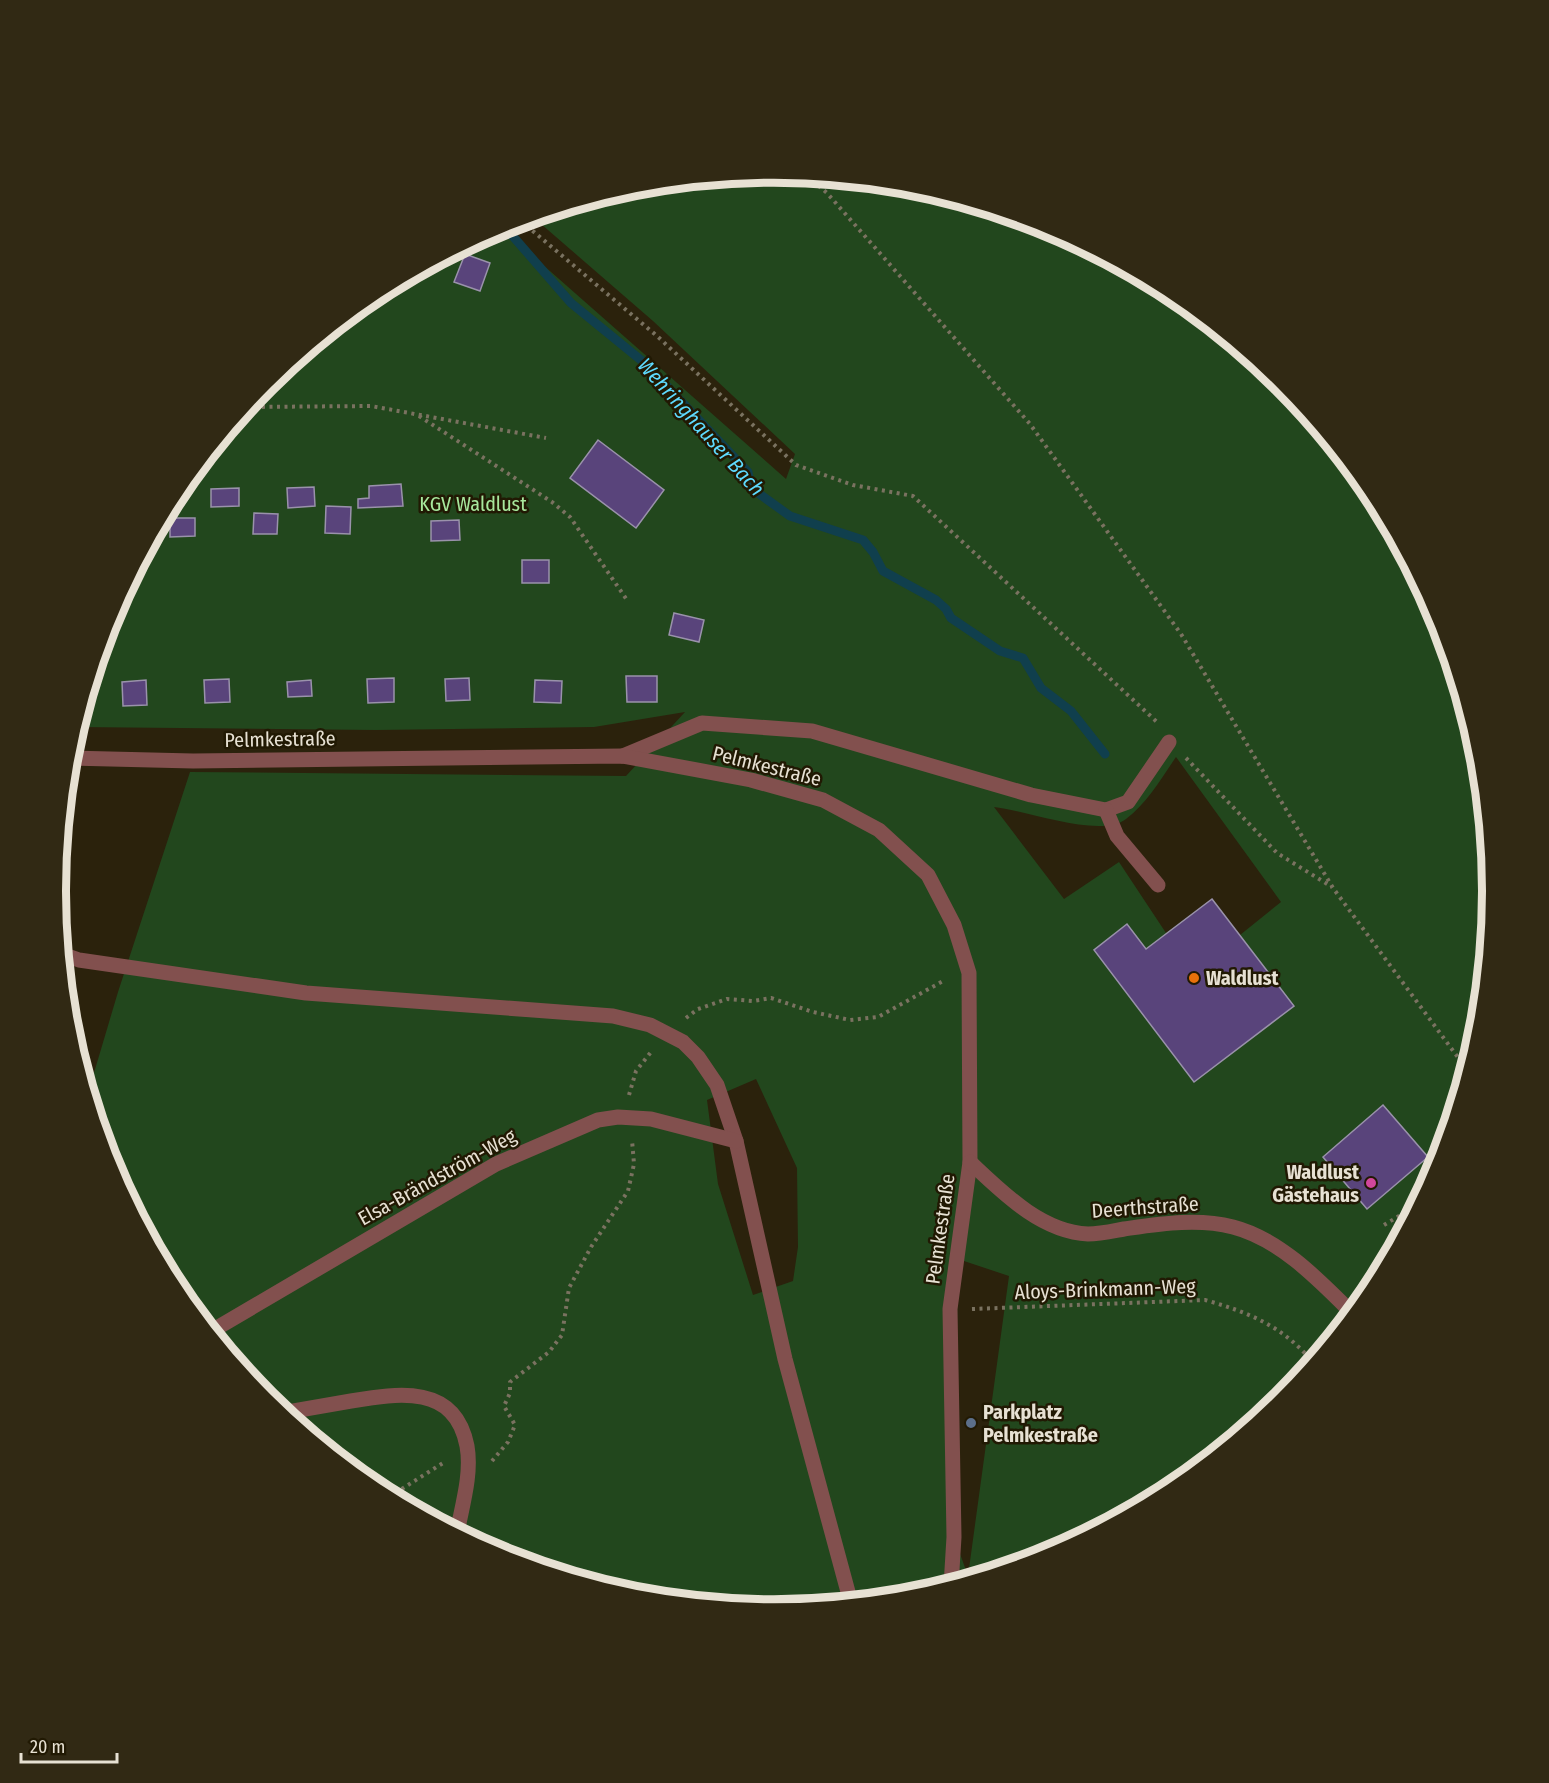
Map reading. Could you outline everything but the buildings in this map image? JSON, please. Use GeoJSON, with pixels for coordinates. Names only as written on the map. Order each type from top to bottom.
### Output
{"type":"FeatureCollection","features":[{"type":"Feature","properties":{"kind":"street"},"geometry":{"type":"LineString","coordinates":[[622,756],[702,723],[812,731],[1031,795],[1106,810],[1128,802],[1170,742]]}},
{"type":"Feature","properties":{"kind":"street","name":"Pelmkestraße"},"geometry":{"type":"LineString","coordinates":[[79,758],[205,761],[622,756],[751,780],[823,800],[879,830],[928,875],[954,926],[969,973],[970,1162],[950,1310],[954,1538],[952,1577]]}},
{"type":"Feature","properties":{"kind":"street"},"geometry":{"type":"LineString","coordinates":[[1106,810],[1117,836],[1158,885]]}},
{"type":"Feature","properties":{"kind":"street"},"geometry":{"type":"LineString","coordinates":[[70,957],[79,960],[306,993],[614,1016],[667,1032],[683,1042],[698,1057],[717,1085],[736,1141],[785,1359],[849,1596]]}},
{"type":"Feature","properties":{"kind":"street","name":"Elsa-Brändström-Weg"},"geometry":{"type":"LineString","coordinates":[[216,1328],[496,1164],[598,1120],[626,1117],[651,1119],[736,1141]]}},
{"type":"Feature","properties":{"kind":"street","name":"Deerthstraße"},"geometry":{"type":"LineString","coordinates":[[970,1162],[1008,1198],[1054,1227],[1088,1234],[1197,1222],[1234,1228],[1273,1246],[1317,1277],[1347,1308]]}},
{"type":"Feature","properties":{"kind":"street"},"geometry":{"type":"LineString","coordinates":[[294,1411],[394,1394],[421,1396],[444,1405],[461,1426],[467,1448],[466,1485],[458,1526]]}},
{"type":"Feature","properties":{"kind":"path"},"geometry":{"type":"LineString","coordinates":[[817,185],[1030,424],[1181,634],[1333,888],[1462,1063]]}},
{"type":"Feature","properties":{"kind":"path"},"geometry":{"type":"LineString","coordinates":[[530,227],[657,336],[796,465],[853,485],[913,496],[1155,720],[1170,742],[1276,853],[1333,888]]}},
{"type":"Feature","properties":{"kind":"path"},"geometry":{"type":"LineString","coordinates":[[259,406],[371,406],[546,438]]}},
{"type":"Feature","properties":{"kind":"path"},"geometry":{"type":"LineString","coordinates":[[416,414],[552,502],[570,517],[627,600]]}},
{"type":"Feature","properties":{"kind":"path"},"geometry":{"type":"LineString","coordinates":[[466,1485],[479,1470],[498,1457],[508,1442],[515,1425],[504,1406],[510,1393],[510,1382],[549,1352],[562,1335],[569,1288],[591,1247],[628,1191],[634,1164],[633,1144],[624,1109],[636,1071],[667,1032],[698,1009],[727,999],[753,1001],[771,998],[813,1012],[850,1020],[878,1017],[942,982],[969,973]]}},
{"type":"Feature","properties":{"kind":"path"},"geometry":{"type":"LineString","coordinates":[[1384,1225],[1407,1211]]}},
{"type":"Feature","properties":{"kind":"path","name":"Aloys-Brinkmann-Weg"},"geometry":{"type":"LineString","coordinates":[[950,1310],[1205,1300],[1239,1309],[1280,1330],[1308,1357]]}},
{"type":"Feature","properties":{"kind":"path"},"geometry":{"type":"LineString","coordinates":[[398,1491],[467,1448]]}},
{"type":"Feature","properties":{"kind":"green space","name":"KGV Waldlust"},"geometry":{"type":"Polygon","coordinates":[[[774,183],[821,185],[867,189],[958,207],[1046,237],[1088,256],[1168,302],[1206,329],[1275,391],[1337,460],[1364,498],[1410,578],[1429,620],[1459,708],[1477,799],[1481,845],[1483,892],[1477,984],[1459,1075],[1445,1119],[1429,1163],[1388,1246],[1337,1323],[1307,1359],[1242,1424],[1206,1454],[1168,1481],[1088,1527],[1046,1546],[968,1573],[1009,1276],[958,1259],[954,1537],[967,1573],[958,1576],[867,1594],[821,1598],[774,1600],[682,1594],[591,1576],[547,1562],[503,1546],[420,1505],[343,1454],[307,1424],[242,1359],[212,1323],[185,1285],[139,1205],[120,1163],[92,1080],[118,992],[190,772],[626,776],[685,712],[594,727],[376,730],[86,727],[104,664],[139,578],[185,498],[212,460],[274,391],[343,329],[420,278],[461,256],[509,235],[786,479],[795,454],[653,321],[540,223],[591,207],[682,189],[774,183]],[[1176,757],[1141,806],[1126,819],[1114,824],[1081,825],[994,807],[1064,899],[1119,862],[1166,933],[1212,899],[1240,935],[1281,902],[1176,757]],[[756,1079],[707,1100],[718,1184],[753,1295],[793,1281],[798,1247],[797,1168],[756,1079]]]}},
{"type":"Feature","properties":{"kind":"waterway","name":"Wehringhauser Bach"},"geometry":{"type":"LineString","coordinates":[[511,234],[571,303],[647,365],[748,472],[751,488],[790,516],[863,540],[873,552],[883,571],[936,600],[946,609],[951,618],[1000,651],[1023,658],[1041,688],[1071,711],[1105,754]]}},
{"type":"Feature","properties":{"kind":"place","name":"Waldlust"},"geometry":{"type":"Point","coordinates":[1194,978]}},
{"type":"Feature","properties":{"kind":"place","name":"Waldlust Gästehaus"},"geometry":{"type":"Point","coordinates":[1371,1183]}},
{"type":"Feature","properties":{"kind":"place","name":"Parkplatz Pelmkestraße"},"geometry":{"type":"Point","coordinates":[971,1423]}}]}
